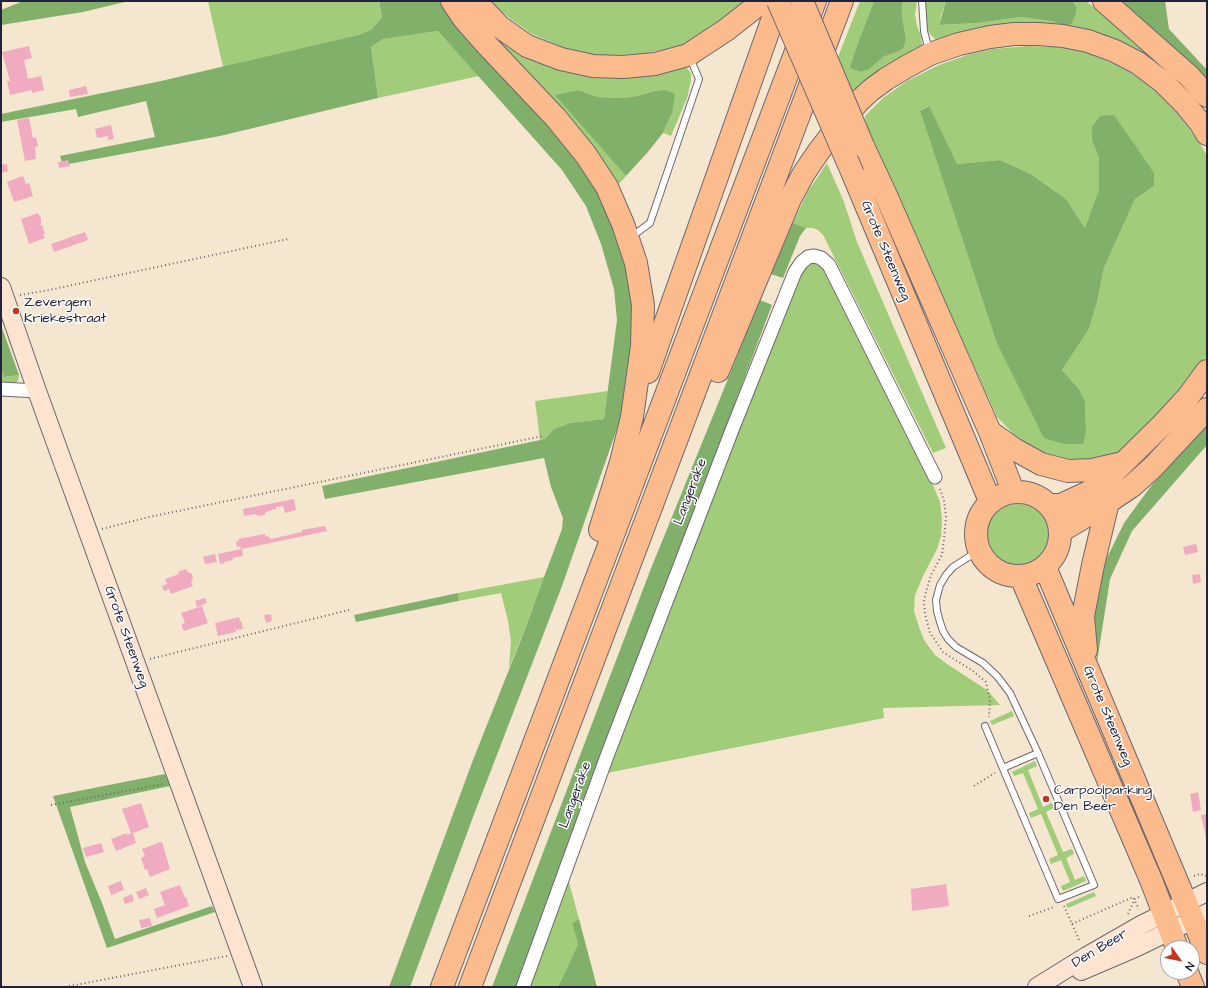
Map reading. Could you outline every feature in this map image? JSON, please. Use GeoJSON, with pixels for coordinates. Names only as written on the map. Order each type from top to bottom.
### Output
{"type":"FeatureCollection","features":[{"type":"Feature","properties":{"kind":"highway"},"geometry":{"type":"LineString","coordinates":[[452,1],[464,19],[478,35],[556,118],[586,155],[607,187],[623,224],[636,263],[643,305],[642,346],[632,416],[621,462],[589,564],[559,647],[496,844]]}},
{"type":"Feature","properties":{"kind":"highway"},"geometry":{"type":"LineString","coordinates":[[475,1],[500,27],[527,46],[561,59],[593,66],[623,67],[654,64],[688,54],[726,30],[763,1]]}},
{"type":"Feature","properties":{"kind":"highway"},"geometry":{"type":"LineString","coordinates":[[632,416],[779,1]]}},
{"type":"Feature","properties":{"kind":"highway","name":"Grote Steenweg"},"geometry":{"type":"LineString","coordinates":[[779,1],[990,501]]}},
{"type":"Feature","properties":{"kind":"highway","name":"Grote Steenweg"},"geometry":{"type":"LineString","coordinates":[[802,1],[863,146],[990,432],[1013,491]]}},
{"type":"Feature","properties":{"kind":"highway"},"geometry":{"type":"LineString","coordinates":[[442,987],[815,1]]}},
{"type":"Feature","properties":{"kind":"highway"},"geometry":{"type":"LineString","coordinates":[[470,987],[842,1]]}},
{"type":"Feature","properties":{"kind":"highway"},"geometry":{"type":"LineString","coordinates":[[1104,1],[1189,76],[1207,96]]}},
{"type":"Feature","properties":{"kind":"highway"},"geometry":{"type":"LineString","coordinates":[[684,419],[716,376],[790,199],[804,173],[819,151],[859,101],[886,79],[906,67],[930,54],[959,44],[990,37],[1014,34],[1040,34],[1057,35],[1088,41],[1115,51],[1138,63],[1163,82],[1185,104],[1207,134]]}},
{"type":"Feature","properties":{"kind":"highway"},"geometry":{"type":"LineString","coordinates":[[1050,505],[1061,505],[1101,485],[1164,423],[1188,397],[1207,371]]}},
{"type":"Feature","properties":{"kind":"highway"},"geometry":{"type":"LineString","coordinates":[[1061,531],[1132,486],[1153,467],[1207,409]]}},
{"type":"Feature","properties":{"kind":"highway"},"geometry":{"type":"LineString","coordinates":[[990,432],[1014,449],[1041,464],[1068,472],[1092,470],[1123,463]]}},
{"type":"Feature","properties":{"kind":"highway"},"geometry":{"type":"LineString","coordinates":[[1013,491],[1027,492],[1040,497],[1050,505],[1058,517],[1061,531],[1058,551],[1045,567],[1021,577],[1004,575],[988,566],[978,551],[975,533],[979,515],[990,501],[1013,491]]}},
{"type":"Feature","properties":{"kind":"highway"},"geometry":{"type":"LineString","coordinates":[[1087,668],[1083,616],[1108,502]]}},
{"type":"Feature","properties":{"kind":"highway","name":"Grote Steenweg"},"geometry":{"type":"LineString","coordinates":[[1045,567],[1164,851],[1196,912],[1207,953]]}},
{"type":"Feature","properties":{"kind":"highway","name":"Grote Steenweg"},"geometry":{"type":"LineString","coordinates":[[1021,577],[1151,880],[1170,931]]}},
{"type":"Feature","properties":{"kind":"street","name":"Langerake"},"geometry":{"type":"LineString","coordinates":[[523,987],[607,756],[729,437],[795,272],[801,262],[808,257],[814,256],[821,258],[829,265],[935,477]]}},
{"type":"Feature","properties":{"kind":"street","name":"Grote Steenweg"},"geometry":{"type":"LineString","coordinates":[[3,292],[37,391],[253,987]]}},
{"type":"Feature","properties":{"kind":"street"},"geometry":{"type":"LineString","coordinates":[[1,390],[37,391]]}},
{"type":"Feature","properties":{"kind":"street"},"geometry":{"type":"LineString","coordinates":[[1170,931],[1196,912],[1207,892]]}},
{"type":"Feature","properties":{"kind":"street","name":"Den Beer"},"geometry":{"type":"LineString","coordinates":[[1037,987],[1086,956],[1141,925],[1170,931]]}},
{"type":"Feature","properties":{"kind":"street","name":"Den Beer"},"geometry":{"type":"LineString","coordinates":[[1042,987],[1137,947],[1170,931]]}},
{"type":"Feature","properties":{"kind":"lane"},"geometry":{"type":"LineString","coordinates":[[922,1],[924,32],[930,54]]}},
{"type":"Feature","properties":{"kind":"lane"},"geometry":{"type":"LineString","coordinates":[[628,239],[650,223],[699,79],[688,54]]}},
{"type":"Feature","properties":{"kind":"lane"},"geometry":{"type":"LineString","coordinates":[[978,551],[953,567],[946,575],[940,585],[936,600],[936,611],[943,631],[948,639],[956,647],[983,663],[997,676],[1010,693],[1038,753],[1094,885],[1058,899],[985,726]]}},
{"type":"Feature","properties":{"kind":"lane"},"geometry":{"type":"LineString","coordinates":[[1003,768],[1038,753]]}},
{"type":"Feature","properties":{"kind":"path"},"geometry":{"type":"LineString","coordinates":[[3,292],[50,290],[288,240]]}},
{"type":"Feature","properties":{"kind":"path"},"geometry":{"type":"LineString","coordinates":[[88,532],[149,517],[543,436]]}},
{"type":"Feature","properties":{"kind":"path"},"geometry":{"type":"LineString","coordinates":[[935,477],[944,500],[946,524],[942,555],[931,576],[926,592],[924,601],[925,614],[930,633],[943,652],[973,671],[986,682],[990,700],[988,721],[985,726]]}},
{"type":"Feature","properties":{"kind":"path"},"geometry":{"type":"LineString","coordinates":[[135,663],[349,610]]}},
{"type":"Feature","properties":{"kind":"path"},"geometry":{"type":"LineString","coordinates":[[974,786],[1003,768]]}},
{"type":"Feature","properties":{"kind":"path"},"geometry":{"type":"LineString","coordinates":[[51,805],[178,782]]}},
{"type":"Feature","properties":{"kind":"path"},"geometry":{"type":"LineString","coordinates":[[1200,874],[1207,876]]}},
{"type":"Feature","properties":{"kind":"path"},"geometry":{"type":"LineString","coordinates":[[1072,924],[1134,897],[1135,899]]}},
{"type":"Feature","properties":{"kind":"path"},"geometry":{"type":"LineString","coordinates":[[1058,899],[1063,904],[1086,956]]}},
{"type":"Feature","properties":{"kind":"path"},"geometry":{"type":"LineString","coordinates":[[1029,916],[1063,904]]}},
{"type":"Feature","properties":{"kind":"path"},"geometry":{"type":"LineString","coordinates":[[65,987],[241,954]]}},
{"type":"Feature","properties":{"kind":"green space"},"geometry":{"type":"Polygon","coordinates":[[[23,1],[129,1],[83,12],[1,25],[1,10],[23,1]]]}},
{"type":"Feature","properties":{"kind":"green space"},"geometry":{"type":"Polygon","coordinates":[[[208,1],[379,1],[382,17],[371,30],[358,35],[223,67],[208,1]]]}},
{"type":"Feature","properties":{"kind":"green space"},"geometry":{"type":"Polygon","coordinates":[[[379,1],[445,1],[556,129],[611,212],[630,280],[633,317],[631,354],[626,390],[619,423],[562,586],[473,817],[410,987],[389,987],[473,760],[522,637],[562,529],[563,518],[551,487],[544,458],[325,499],[322,486],[545,439],[554,429],[570,423],[604,419],[617,320],[614,289],[601,244],[586,206],[562,170],[438,31],[383,39],[371,47],[378,98],[220,136],[63,165],[60,156],[155,137],[146,101],[78,117],[76,109],[1,122],[1,114],[161,81],[358,35],[371,30],[382,17],[379,1]]]}},
{"type":"Feature","properties":{"kind":"green space"},"geometry":{"type":"Polygon","coordinates":[[[466,1],[517,48],[685,66],[691,73],[691,81],[687,98],[671,136],[663,133],[672,113],[652,92],[622,98],[598,97],[578,90],[556,95],[626,176],[616,187],[489,39],[466,1]]]}},
{"type":"Feature","properties":{"kind":"green space"},"geometry":{"type":"Polygon","coordinates":[[[491,1],[743,1],[721,25],[686,44],[644,54],[596,56],[575,52],[532,34],[512,20],[491,1]]]}},
{"type":"Feature","properties":{"kind":"green space"},"geometry":{"type":"Polygon","coordinates":[[[860,1],[874,1],[856,48],[851,67],[861,72],[883,57],[897,52],[906,40],[902,15],[902,1],[917,1],[915,14],[922,46],[854,97],[843,73],[838,57],[860,1]]]}},
{"type":"Feature","properties":{"kind":"green space"},"geometry":{"type":"Polygon","coordinates":[[[874,1],[902,1],[902,15],[906,40],[903,48],[883,57],[869,69],[861,72],[850,68],[874,1]]]}},
{"type":"Feature","properties":{"kind":"green space"},"geometry":{"type":"Polygon","coordinates":[[[926,1],[946,1],[939,25],[978,23],[1021,17],[1051,21],[1065,26],[1077,7],[1072,1],[1086,1],[1189,90],[1184,94],[1116,44],[938,42],[930,34],[926,26],[924,7],[926,1]]]}},
{"type":"Feature","properties":{"kind":"green space"},"geometry":{"type":"Polygon","coordinates":[[[946,1],[1072,1],[1077,7],[1072,23],[1065,26],[1051,21],[1021,17],[978,23],[939,25],[946,1]]]}},
{"type":"Feature","properties":{"kind":"green space"},"geometry":{"type":"Polygon","coordinates":[[[1119,1],[1165,1],[1169,29],[1207,70],[1207,83],[1119,1]]]}},
{"type":"Feature","properties":{"kind":"green space"},"geometry":{"type":"Polygon","coordinates":[[[438,31],[479,76],[378,98],[371,47],[383,39],[438,31]]]}},
{"type":"Feature","properties":{"kind":"green space"},"geometry":{"type":"Polygon","coordinates":[[[1029,46],[1057,47],[1085,51],[1116,65],[1142,79],[1159,94],[1179,115],[1203,148],[1207,157],[1207,354],[1203,364],[1183,392],[1113,460],[1078,465],[1030,451],[997,417],[866,126],[865,116],[883,98],[907,81],[939,65],[970,54],[993,49],[1029,46]],[[928,106],[920,111],[996,341],[1086,431],[1085,401],[1079,389],[1062,370],[1089,329],[1097,302],[1104,268],[1135,199],[1154,186],[1100,116],[1092,126],[1092,140],[1099,158],[1099,189],[1085,228],[1066,199],[1031,174],[1000,160],[957,164],[928,106]]]}},
{"type":"Feature","properties":{"kind":"green space"},"geometry":{"type":"Polygon","coordinates":[[[578,90],[598,97],[622,98],[665,90],[675,94],[672,113],[663,133],[626,176],[555,95],[578,90]]]}},
{"type":"Feature","properties":{"kind":"green space"},"geometry":{"type":"Polygon","coordinates":[[[929,106],[957,164],[1000,160],[1031,174],[1066,199],[1085,228],[1099,189],[1099,158],[1092,140],[1092,126],[1100,116],[1114,115],[1154,173],[1154,186],[1135,199],[1104,268],[1097,302],[1089,329],[1062,370],[1079,389],[1085,401],[1086,431],[1083,444],[1064,444],[1044,438],[996,341],[920,111],[929,106]]]}},
{"type":"Feature","properties":{"kind":"green space"},"geometry":{"type":"Polygon","coordinates":[[[827,163],[844,202],[857,242],[946,448],[933,453],[823,235],[818,230],[813,228],[806,228],[793,223],[807,193],[827,163]]]}},
{"type":"Feature","properties":{"kind":"green space"},"geometry":{"type":"Polygon","coordinates":[[[793,223],[806,228],[800,236],[783,278],[771,274],[793,223]]]}},
{"type":"Feature","properties":{"kind":"green space"},"geometry":{"type":"Polygon","coordinates":[[[813,263],[823,269],[924,463],[940,502],[942,519],[941,536],[937,549],[915,595],[914,611],[924,640],[935,655],[987,690],[1000,705],[883,708],[884,718],[607,773],[702,519],[798,277],[806,266],[813,263]]]}},
{"type":"Feature","properties":{"kind":"green space"},"geometry":{"type":"Polygon","coordinates":[[[760,300],[772,305],[602,756],[517,987],[492,987],[650,571],[760,300]]]}},
{"type":"Feature","properties":{"kind":"green space"},"geometry":{"type":"Polygon","coordinates":[[[1,325],[19,375],[4,377],[1,368],[1,325]]]}},
{"type":"Feature","properties":{"kind":"green space"},"geometry":{"type":"Polygon","coordinates":[[[1,368],[4,377],[19,375],[18,381],[11,386],[1,385],[1,368]]]}},
{"type":"Feature","properties":{"kind":"green space"},"geometry":{"type":"Polygon","coordinates":[[[608,391],[604,419],[570,423],[554,429],[546,439],[540,440],[535,401],[608,391]]]}},
{"type":"Feature","properties":{"kind":"green space"},"geometry":{"type":"Polygon","coordinates":[[[1207,425],[1207,445],[1132,531],[1110,579],[1097,662],[1091,619],[1098,576],[1124,523],[1151,486],[1207,425]]]}},
{"type":"Feature","properties":{"kind":"green space"},"geometry":{"type":"Polygon","coordinates":[[[1018,504],[1030,507],[1040,513],[1046,523],[1049,535],[1046,547],[1040,557],[1030,563],[1018,566],[1006,563],[996,557],[990,547],[987,535],[990,523],[996,513],[1006,507],[1018,504]]]}},
{"type":"Feature","properties":{"kind":"green space"},"geometry":{"type":"Polygon","coordinates":[[[544,577],[509,668],[511,641],[501,593],[458,601],[458,593],[544,577]]]}},
{"type":"Feature","properties":{"kind":"green space"},"geometry":{"type":"Polygon","coordinates":[[[458,593],[458,601],[356,622],[354,615],[458,593]]]}},
{"type":"Feature","properties":{"kind":"green space"},"geometry":{"type":"Polygon","coordinates":[[[1012,711],[1014,716],[992,725],[990,721],[1012,711]]]}},
{"type":"Feature","properties":{"kind":"green space"},"geometry":{"type":"Polygon","coordinates":[[[1035,761],[1037,766],[1028,770],[1043,807],[1052,803],[1054,808],[1046,812],[1063,852],[1072,849],[1074,854],[1066,858],[1075,880],[1084,876],[1086,881],[1063,891],[1061,886],[1070,882],[1061,860],[1051,864],[1049,859],[1058,855],[1041,814],[1031,818],[1029,813],[1038,809],[1023,773],[1014,776],[1012,772],[1035,761]]]}},
{"type":"Feature","properties":{"kind":"green space"},"geometry":{"type":"Polygon","coordinates":[[[165,774],[170,786],[70,807],[85,862],[115,939],[212,906],[215,912],[107,948],[53,796],[165,774]]]}},
{"type":"Feature","properties":{"kind":"green space"},"geometry":{"type":"Polygon","coordinates":[[[567,875],[579,919],[572,923],[578,944],[558,987],[529,987],[567,875]]]}},
{"type":"Feature","properties":{"kind":"green space"},"geometry":{"type":"Polygon","coordinates":[[[1094,892],[1096,896],[1068,908],[1066,904],[1094,892]]]}},
{"type":"Feature","properties":{"kind":"green space"},"geometry":{"type":"Polygon","coordinates":[[[579,919],[597,987],[558,987],[578,944],[572,923],[579,919]]]}},
{"type":"Feature","properties":{"kind":"building"},"geometry":{"type":"Polygon","coordinates":[[[29,46],[32,58],[24,60],[28,79],[41,76],[44,90],[32,93],[32,90],[10,95],[7,81],[10,81],[2,52],[29,46]]]}},
{"type":"Feature","properties":{"kind":"building"},"geometry":{"type":"Polygon","coordinates":[[[86,86],[88,94],[70,97],[69,90],[86,86]]]}},
{"type":"Feature","properties":{"kind":"building"},"geometry":{"type":"Polygon","coordinates":[[[29,118],[33,138],[36,137],[38,146],[35,147],[36,159],[25,161],[17,120],[29,118]]]}},
{"type":"Feature","properties":{"kind":"building"},"geometry":{"type":"Polygon","coordinates":[[[111,125],[114,139],[108,140],[108,136],[97,138],[95,129],[111,125]]]}},
{"type":"Feature","properties":{"kind":"building"},"geometry":{"type":"Polygon","coordinates":[[[68,160],[70,166],[59,168],[58,162],[68,160]]]}},
{"type":"Feature","properties":{"kind":"building"},"geometry":{"type":"Polygon","coordinates":[[[7,164],[8,171],[1,173],[1,165],[7,164]]]}},
{"type":"Feature","properties":{"kind":"building"},"geometry":{"type":"Polygon","coordinates":[[[23,176],[26,184],[29,183],[33,196],[14,202],[7,182],[23,176]]]}},
{"type":"Feature","properties":{"kind":"building"},"geometry":{"type":"Polygon","coordinates":[[[38,213],[41,218],[41,224],[39,224],[42,225],[45,234],[43,235],[45,238],[29,244],[21,219],[38,213]]]}},
{"type":"Feature","properties":{"kind":"building"},"geometry":{"type":"Polygon","coordinates":[[[85,232],[88,240],[54,252],[51,244],[85,232]]]}},
{"type":"Feature","properties":{"kind":"building"},"geometry":{"type":"Polygon","coordinates":[[[294,499],[296,510],[285,513],[283,506],[276,507],[276,509],[266,512],[264,515],[259,516],[255,514],[244,516],[243,509],[294,499]]]}},
{"type":"Feature","properties":{"kind":"building"},"geometry":{"type":"Polygon","coordinates":[[[325,526],[327,531],[242,549],[243,556],[232,558],[233,560],[220,564],[218,554],[241,549],[240,546],[237,547],[236,542],[239,541],[238,539],[265,534],[266,537],[268,536],[271,539],[302,532],[302,530],[325,526]]]}},
{"type":"Feature","properties":{"kind":"building"},"geometry":{"type":"Polygon","coordinates":[[[1196,544],[1198,552],[1185,555],[1183,547],[1196,544]]]}},
{"type":"Feature","properties":{"kind":"building"},"geometry":{"type":"Polygon","coordinates":[[[215,554],[217,562],[205,564],[203,557],[215,554]]]}},
{"type":"Feature","properties":{"kind":"building"},"geometry":{"type":"Polygon","coordinates":[[[186,569],[192,574],[193,579],[191,582],[193,586],[171,594],[169,589],[164,591],[162,586],[167,584],[165,579],[179,574],[178,572],[186,569]]]}},
{"type":"Feature","properties":{"kind":"building"},"geometry":{"type":"Polygon","coordinates":[[[1200,574],[1201,582],[1193,584],[1192,575],[1200,574]]]}},
{"type":"Feature","properties":{"kind":"building"},"geometry":{"type":"Polygon","coordinates":[[[205,598],[207,603],[197,607],[195,601],[205,598]]]}},
{"type":"Feature","properties":{"kind":"building"},"geometry":{"type":"Polygon","coordinates":[[[202,606],[208,623],[184,631],[182,624],[185,623],[181,613],[202,606]]]}},
{"type":"Feature","properties":{"kind":"building"},"geometry":{"type":"Polygon","coordinates":[[[271,614],[272,621],[266,623],[264,615],[271,614]]]}},
{"type":"Feature","properties":{"kind":"building"},"geometry":{"type":"Polygon","coordinates":[[[239,617],[243,629],[236,630],[234,624],[236,632],[218,636],[215,623],[239,617]]]}},
{"type":"Feature","properties":{"kind":"building"},"geometry":{"type":"Polygon","coordinates":[[[1198,792],[1201,810],[1193,812],[1190,794],[1198,792]]]}},
{"type":"Feature","properties":{"kind":"building"},"geometry":{"type":"Polygon","coordinates":[[[141,803],[149,827],[133,833],[136,843],[116,851],[111,839],[131,833],[122,809],[141,803]]]}},
{"type":"Feature","properties":{"kind":"building"},"geometry":{"type":"Polygon","coordinates":[[[1207,814],[1207,837],[1206,838],[1201,815],[1207,814]]]}},
{"type":"Feature","properties":{"kind":"building"},"geometry":{"type":"Polygon","coordinates":[[[162,842],[170,869],[150,877],[147,869],[145,870],[141,858],[145,856],[142,849],[162,842]]]}},
{"type":"Feature","properties":{"kind":"building"},"geometry":{"type":"Polygon","coordinates":[[[101,843],[104,852],[86,857],[83,848],[101,843]]]}},
{"type":"Feature","properties":{"kind":"building"},"geometry":{"type":"Polygon","coordinates":[[[121,881],[124,890],[111,895],[108,886],[121,881]]]}},
{"type":"Feature","properties":{"kind":"building"},"geometry":{"type":"Polygon","coordinates":[[[946,884],[949,906],[912,911],[911,889],[946,884]]]}},
{"type":"Feature","properties":{"kind":"building"},"geometry":{"type":"Polygon","coordinates":[[[180,885],[189,906],[157,918],[154,909],[165,905],[160,892],[180,885]]]}},
{"type":"Feature","properties":{"kind":"building"},"geometry":{"type":"Polygon","coordinates":[[[146,888],[149,895],[139,899],[136,892],[146,888]]]}},
{"type":"Feature","properties":{"kind":"building"},"geometry":{"type":"Polygon","coordinates":[[[132,894],[134,901],[125,904],[123,898],[132,894]]]}},
{"type":"Feature","properties":{"kind":"building"},"geometry":{"type":"Polygon","coordinates":[[[150,918],[152,926],[141,928],[139,920],[150,918]]]}},
{"type":"Feature","properties":{"kind":"place","name":"Zevergem Kriekestraat"},"geometry":{"type":"Point","coordinates":[16,311]}},
{"type":"Feature","properties":{"kind":"place","name":"Carpoolparking Den Beer"},"geometry":{"type":"Point","coordinates":[1046,799]}}]}
